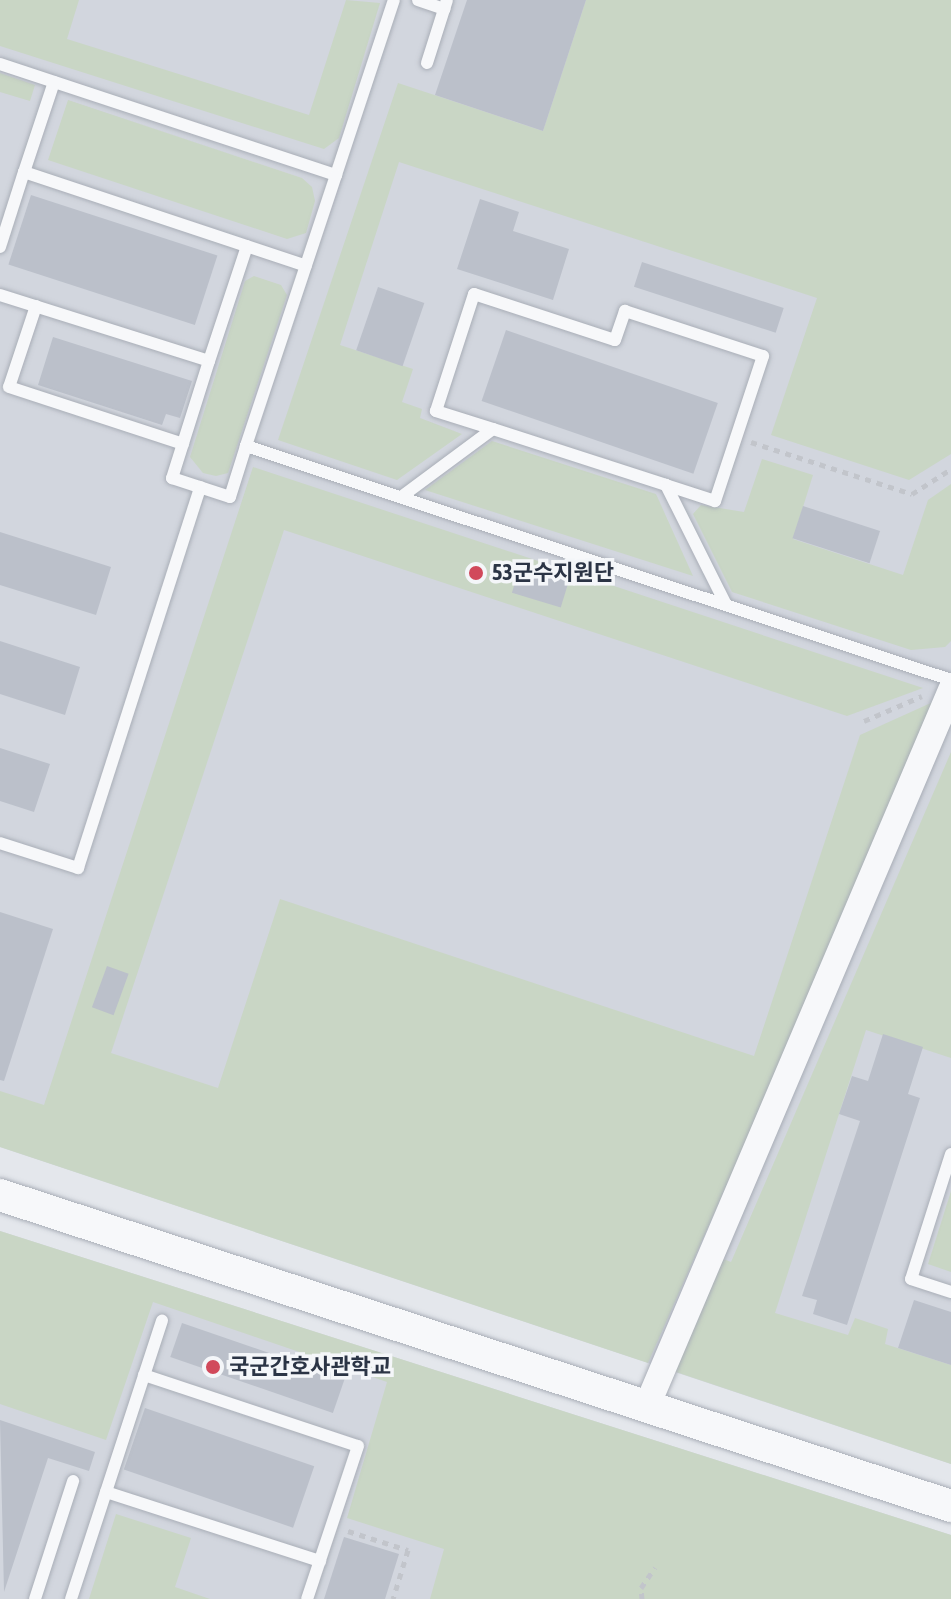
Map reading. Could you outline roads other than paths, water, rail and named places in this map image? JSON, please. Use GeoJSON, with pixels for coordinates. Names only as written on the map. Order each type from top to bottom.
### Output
{"type":"FeatureCollection","features":[{"type":"Feature","properties":{"kind":"street"},"geometry":{"type":"LineString","coordinates":[[647,1406],[944,690]]}},
{"type":"Feature","properties":{"kind":"street"},"geometry":{"type":"LineString","coordinates":[[0,1195],[951,1506]]}},
{"type":"Feature","properties":{"kind":"lane"},"geometry":{"type":"LineString","coordinates":[[247,246],[172,478],[230,497],[394,0]]}},
{"type":"Feature","properties":{"kind":"lane"},"geometry":{"type":"LineString","coordinates":[[418,0],[445,4],[427,63]]}},
{"type":"Feature","properties":{"kind":"lane"},"geometry":{"type":"LineString","coordinates":[[0,64],[336,175]]}},
{"type":"Feature","properties":{"kind":"lane"},"geometry":{"type":"LineString","coordinates":[[0,247],[54,82]]}},
{"type":"Feature","properties":{"kind":"lane"},"geometry":{"type":"LineString","coordinates":[[24,172],[306,266]]}},
{"type":"Feature","properties":{"kind":"lane"},"geometry":{"type":"LineString","coordinates":[[474,294],[615,340],[625,311],[763,356],[715,501],[493,429],[436,411],[474,294]]}},
{"type":"Feature","properties":{"kind":"lane"},"geometry":{"type":"LineString","coordinates":[[0,295],[209,361]]}},
{"type":"Feature","properties":{"kind":"lane"},"geometry":{"type":"LineString","coordinates":[[36,306],[9,387],[183,444]]}},
{"type":"Feature","properties":{"kind":"lane"},"geometry":{"type":"LineString","coordinates":[[401,497],[493,429]]}},
{"type":"Feature","properties":{"kind":"lane"},"geometry":{"type":"LineString","coordinates":[[246,446],[951,680]]}},
{"type":"Feature","properties":{"kind":"lane"},"geometry":{"type":"LineString","coordinates":[[666,485],[726,605]]}},
{"type":"Feature","properties":{"kind":"lane"},"geometry":{"type":"LineString","coordinates":[[0,843],[78,868],[200,487]]}},
{"type":"Feature","properties":{"kind":"lane"},"geometry":{"type":"LineString","coordinates":[[951,1154],[911,1279],[951,1292]]}},
{"type":"Feature","properties":{"kind":"lane"},"geometry":{"type":"LineString","coordinates":[[71,1599],[162,1321]]}},
{"type":"Feature","properties":{"kind":"lane"},"geometry":{"type":"LineString","coordinates":[[144,1375],[358,1446],[307,1599]]}},
{"type":"Feature","properties":{"kind":"lane"},"geometry":{"type":"LineString","coordinates":[[35,1599],[73,1481]]}},
{"type":"Feature","properties":{"kind":"lane"},"geometry":{"type":"LineString","coordinates":[[106,1492],[320,1561]]}},
{"type":"Feature","properties":{"kind":"place","name":"53군수지원단"},"geometry":{"type":"Point","coordinates":[476,573]}},
{"type":"Feature","properties":{"kind":"place","name":"국군간호사관학교"},"geometry":{"type":"Point","coordinates":[213,1367]}}]}
